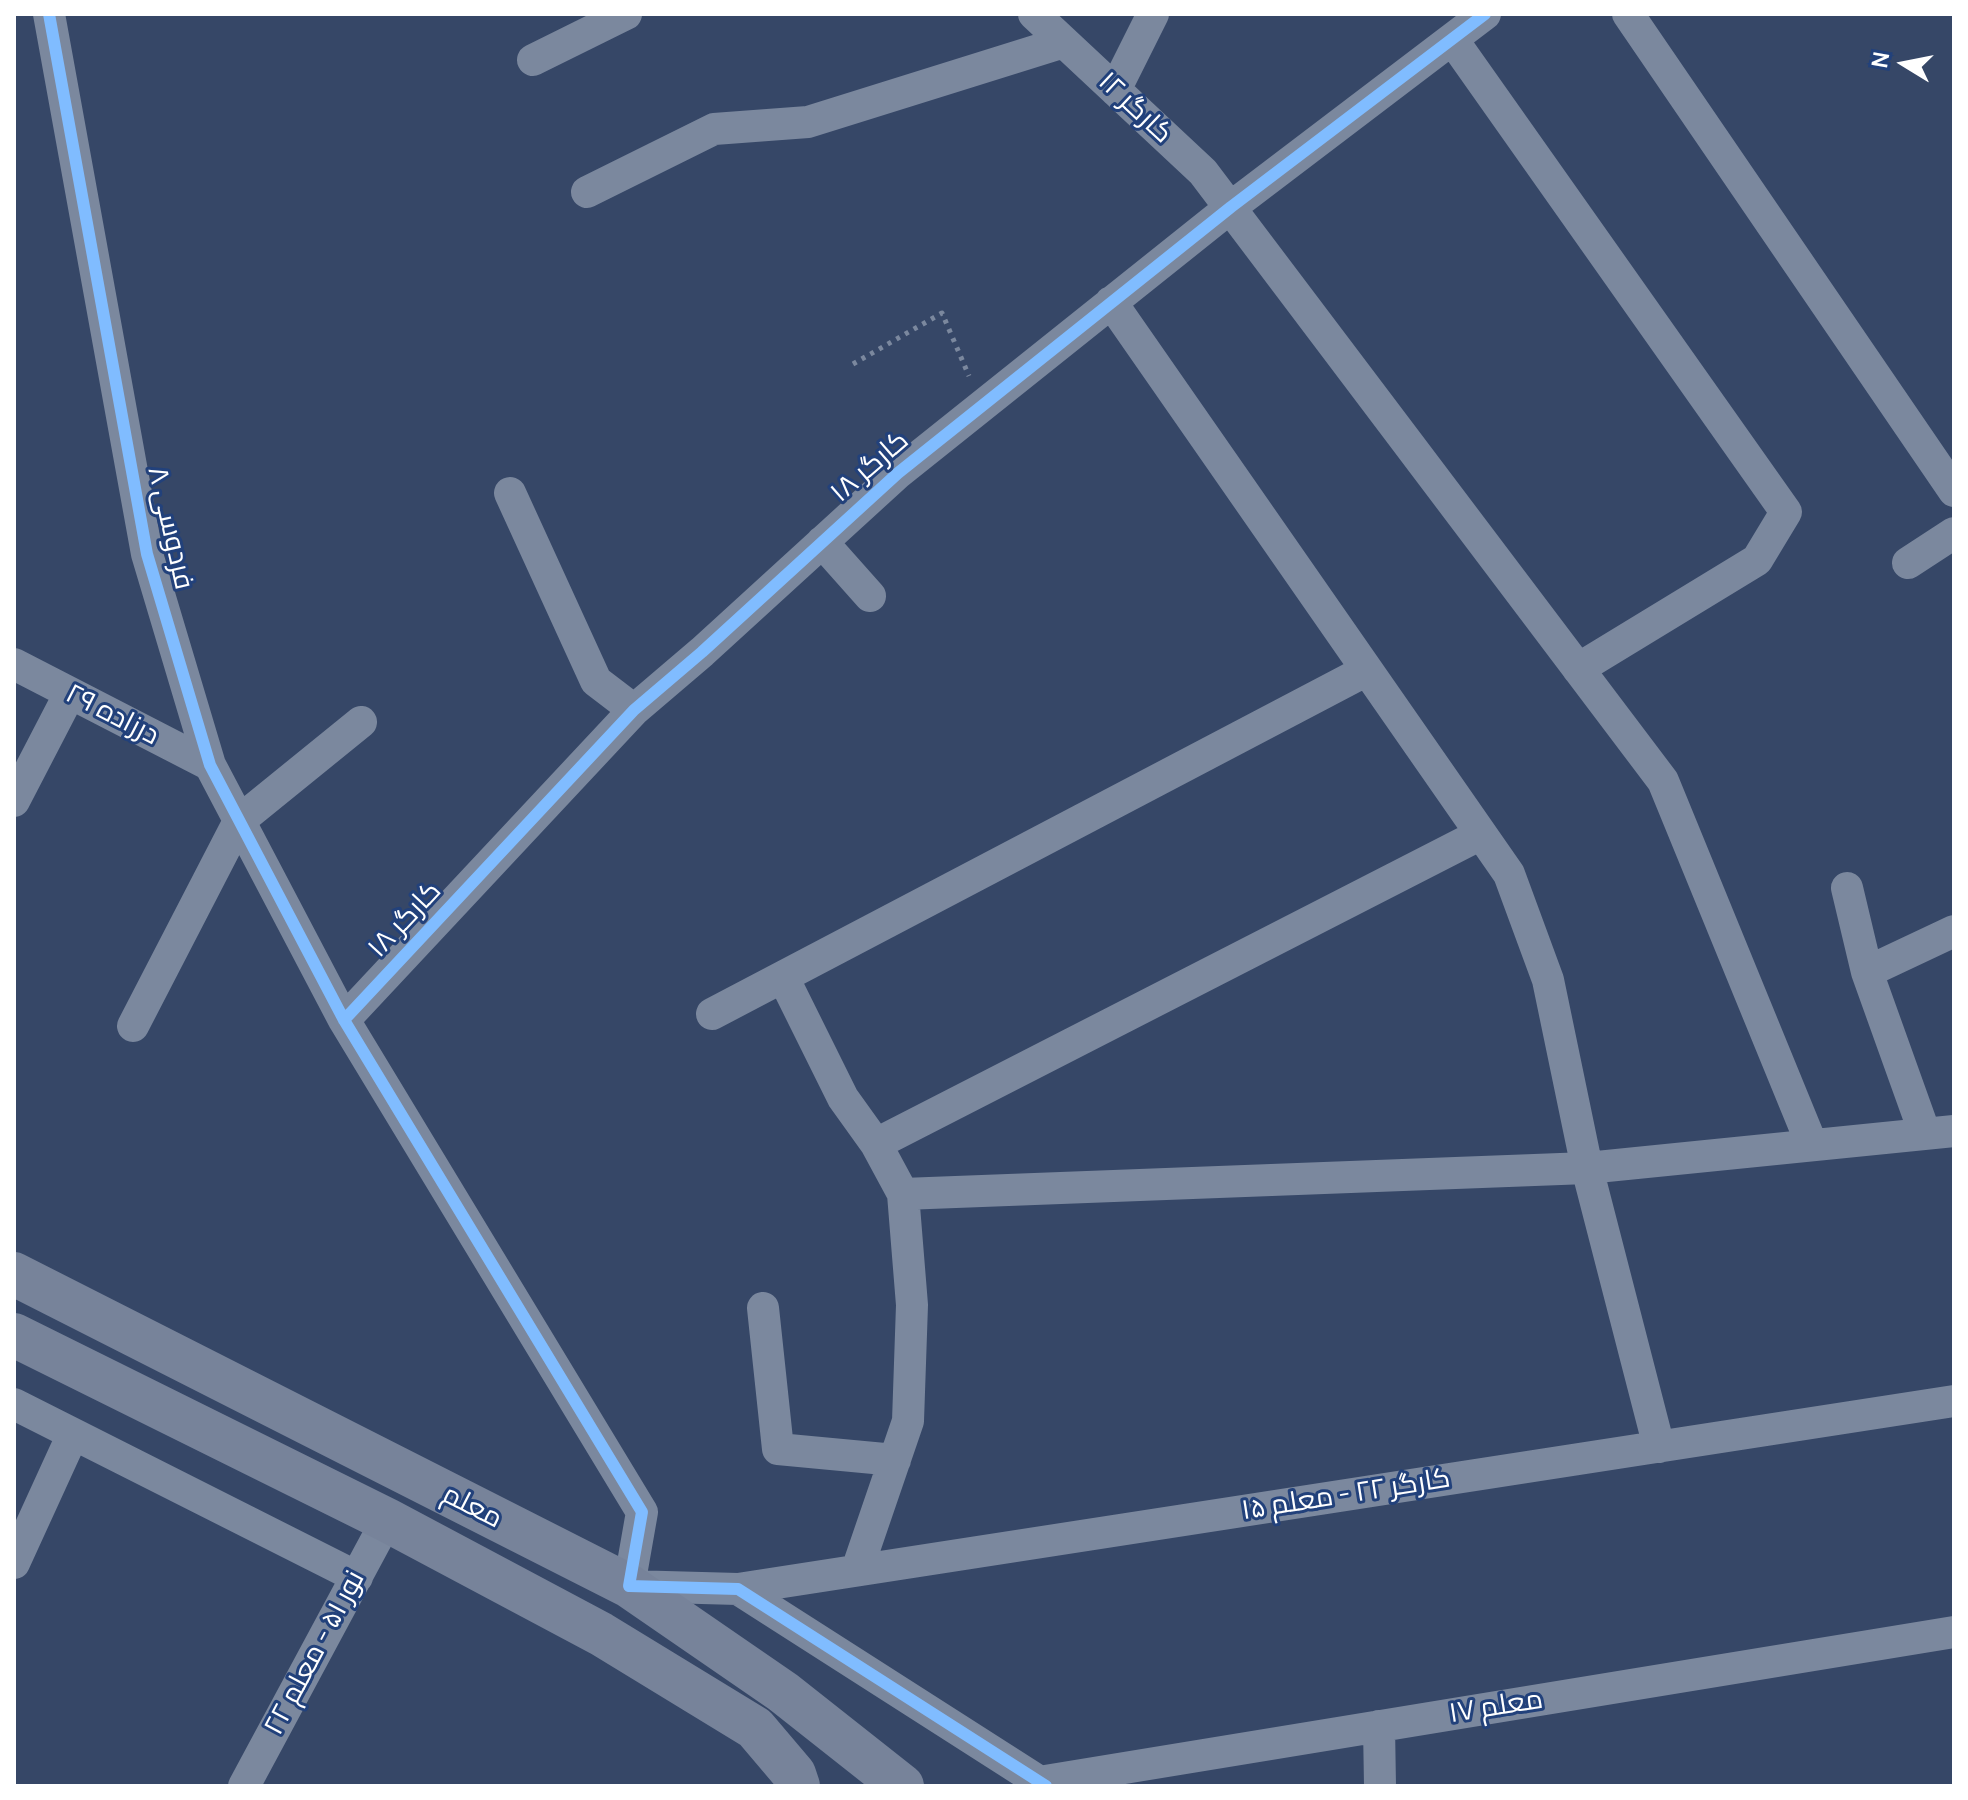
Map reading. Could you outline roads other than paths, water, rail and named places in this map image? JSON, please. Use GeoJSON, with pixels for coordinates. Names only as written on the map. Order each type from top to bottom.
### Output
{"type":"FeatureCollection","features":[{"type":"Feature","properties":{"kind":"main road","name":"معلم"},"geometry":{"type":"LineString","coordinates":[[14,1274],[629,1586],[783,1692],[902,1786]]}},
{"type":"Feature","properties":{"kind":"main road","name":"معلم"},"geometry":{"type":"LineString","coordinates":[[14,1335],[387,1520],[601,1634],[755,1728],[794,1774],[798,1786]]}},
{"type":"Feature","properties":{"kind":"main road"},"geometry":{"type":"LineString","coordinates":[[601,1634],[616,1630],[632,1614],[629,1586]]}},
{"type":"Feature","properties":{"kind":"street","name":"فردوسی ۸"},"geometry":{"type":"LineString","coordinates":[[49,14],[147,554],[210,765],[344,1020],[642,1512],[629,1586]]}},
{"type":"Feature","properties":{"kind":"street"},"geometry":{"type":"LineString","coordinates":[[533,60],[626,14]]}},
{"type":"Feature","properties":{"kind":"street","name":"کارگر ۱۲"},"geometry":{"type":"LineString","coordinates":[[1034,14],[1203,172],[1663,781],[1812,1145]]}},
{"type":"Feature","properties":{"kind":"street"},"geometry":{"type":"LineString","coordinates":[[1115,90],[1153,14]]}},
{"type":"Feature","properties":{"kind":"street","name":"کارگر ۱۸"},"geometry":{"type":"LineString","coordinates":[[344,1020],[634,710],[898,473],[1231,207],[1485,14]]}},
{"type":"Feature","properties":{"kind":"street"},"geometry":{"type":"LineString","coordinates":[[1628,14],[1954,491]]}},
{"type":"Feature","properties":{"kind":"street"},"geometry":{"type":"LineString","coordinates":[[1452,39],[1786,512],[1757,560],[1578,669]]}},
{"type":"Feature","properties":{"kind":"street"},"geometry":{"type":"LineString","coordinates":[[587,192],[714,129],[808,122],[1064,42]]}},
{"type":"Feature","properties":{"kind":"street"},"geometry":{"type":"LineString","coordinates":[[1111,302],[1509,874],[1548,980],[1587,1168],[1659,1447]]}},
{"type":"Feature","properties":{"kind":"street"},"geometry":{"type":"LineString","coordinates":[[510,493],[596,681],[634,710]]}},
{"type":"Feature","properties":{"kind":"street"},"geometry":{"type":"LineString","coordinates":[[1908,563],[1954,533]]}},
{"type":"Feature","properties":{"kind":"street"},"geometry":{"type":"LineString","coordinates":[[822,542],[870,596]]}},
{"type":"Feature","properties":{"kind":"street","name":"درزاده ۲۹"},"geometry":{"type":"LineString","coordinates":[[14,664],[210,765]]}},
{"type":"Feature","properties":{"kind":"street"},"geometry":{"type":"LineString","coordinates":[[712,1014],[1367,670]]}},
{"type":"Feature","properties":{"kind":"street"},"geometry":{"type":"LineString","coordinates":[[14,801],[70,693]]}},
{"type":"Feature","properties":{"kind":"street"},"geometry":{"type":"LineString","coordinates":[[133,1026],[239,821],[361,722]]}},
{"type":"Feature","properties":{"kind":"street"},"geometry":{"type":"LineString","coordinates":[[876,1144],[1481,834]]}},
{"type":"Feature","properties":{"kind":"street"},"geometry":{"type":"LineString","coordinates":[[903,1194],[1587,1168],[1940,1133],[1867,972],[1847,888]]}},
{"type":"Feature","properties":{"kind":"street"},"geometry":{"type":"LineString","coordinates":[[1867,972],[1954,931]]}},
{"type":"Feature","properties":{"kind":"street"},"geometry":{"type":"LineString","coordinates":[[783,977],[843,1098],[876,1144],[903,1194],[912,1305],[908,1421],[857,1570]]}},
{"type":"Feature","properties":{"kind":"street"},"geometry":{"type":"LineString","coordinates":[[763,1308],[778,1449],[895,1460]]}},
{"type":"Feature","properties":{"kind":"street","name":"کارگر ۲۲ - معلم ۱۵"},"geometry":{"type":"LineString","coordinates":[[629,1586],[738,1589],[1954,1401]]}},
{"type":"Feature","properties":{"kind":"street"},"geometry":{"type":"LineString","coordinates":[[14,1404],[357,1577]]}},
{"type":"Feature","properties":{"kind":"street"},"geometry":{"type":"LineString","coordinates":[[14,1563],[73,1434]]}},
{"type":"Feature","properties":{"kind":"street","name":"نور ۵۱ - معلم ۲۲"},"geometry":{"type":"LineString","coordinates":[[244,1786],[387,1520]]}},
{"type":"Feature","properties":{"kind":"street"},"geometry":{"type":"LineString","coordinates":[[738,1589],[1042,1784]]}},
{"type":"Feature","properties":{"kind":"street","name":"معلم ۱۷"},"geometry":{"type":"LineString","coordinates":[[1042,1784],[1954,1632]]}},
{"type":"Feature","properties":{"kind":"street"},"geometry":{"type":"LineString","coordinates":[[1379,1726],[1380,1786]]}}]}
